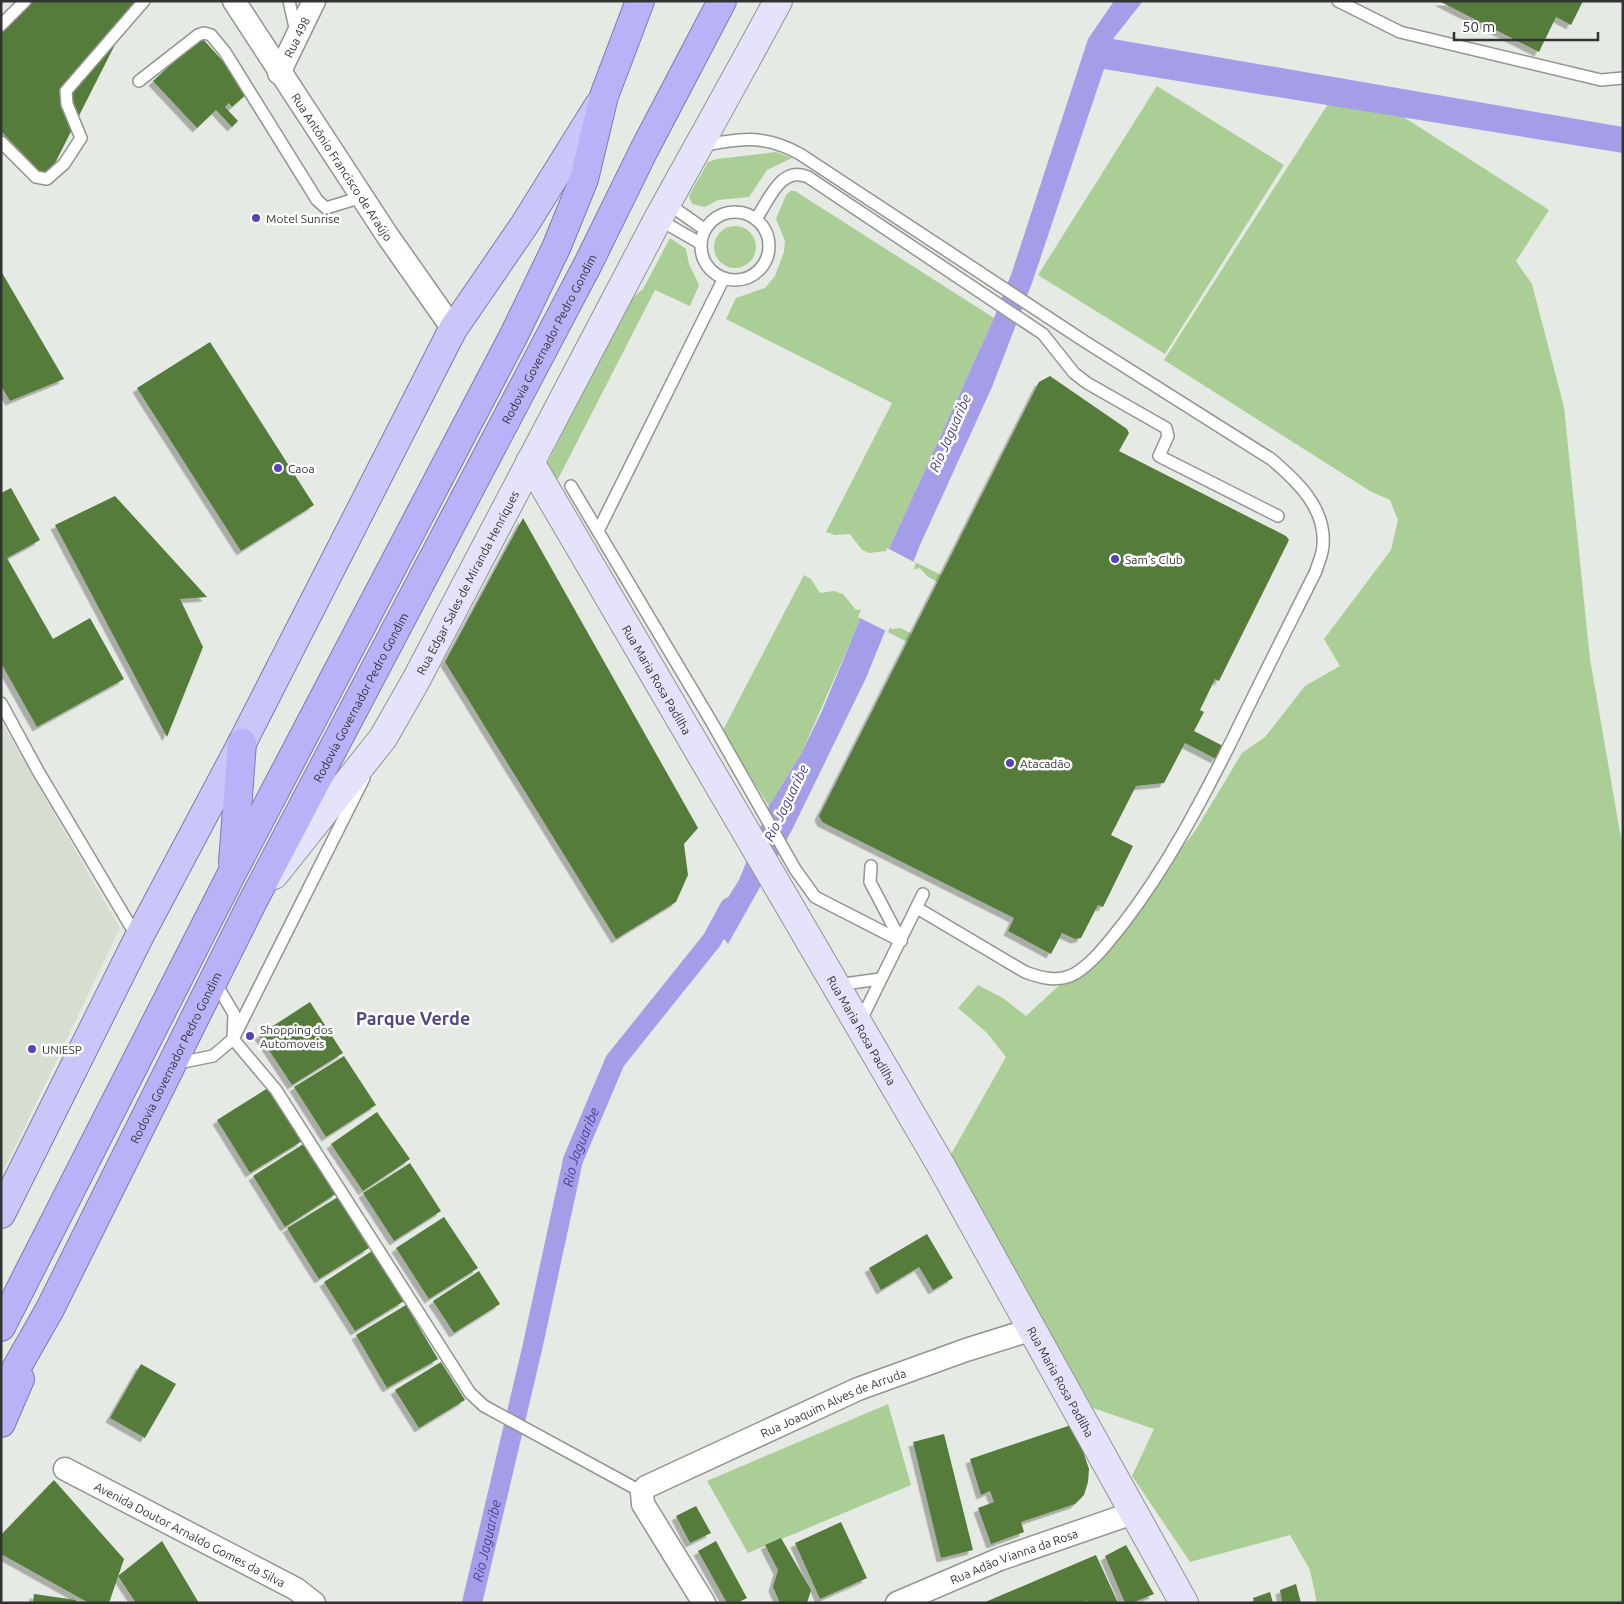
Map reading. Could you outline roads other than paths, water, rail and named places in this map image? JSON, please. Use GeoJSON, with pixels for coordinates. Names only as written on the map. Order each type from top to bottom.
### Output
{"type":"FeatureCollection","features":[{"type":"Feature","properties":{"kind":"highway"},"geometry":{"type":"LineString","coordinates":[[1,1327],[232,874],[514,335],[556,248],[584,179],[604,96],[640,1]]}},
{"type":"Feature","properties":{"kind":"highway","name":"Rodovia Governador Pedro Gondim"},"geometry":{"type":"LineString","coordinates":[[1,1395],[50,1309],[252,903],[584,273],[644,150],[722,1]]}},
{"type":"Feature","properties":{"kind":"highway"},"geometry":{"type":"LineString","coordinates":[[232,874],[242,742]]}},
{"type":"Feature","properties":{"kind":"highway"},"geometry":{"type":"LineString","coordinates":[[1,1423],[50,1309]]}},
{"type":"Feature","properties":{"kind":"main road","name":"Rua Edgar Sales de Miranda Henriques"},"geometry":{"type":"LineString","coordinates":[[383,738],[415,682],[662,211],[730,92],[778,1]]}},
{"type":"Feature","properties":{"kind":"main road"},"geometry":{"type":"LineString","coordinates":[[1,1214],[138,939],[242,742],[453,329],[525,224],[604,96]]}},
{"type":"Feature","properties":{"kind":"main road","name":"Rua Maria Rosa Padilha"},"geometry":{"type":"LineString","coordinates":[[530,462],[749,839],[784,874],[837,985],[1033,1329],[1184,1603]]}},
{"type":"Feature","properties":{"kind":"main road"},"geometry":{"type":"LineString","coordinates":[[252,903],[383,738]]}},
{"type":"Feature","properties":{"kind":"street","name":"Rua Antônio Francisco de Araújo"},"geometry":{"type":"LineString","coordinates":[[234,1],[362,197],[453,329]]}},
{"type":"Feature","properties":{"kind":"street","name":"Rua 498"},"geometry":{"type":"LineString","coordinates":[[279,72],[314,1]]}},
{"type":"Feature","properties":{"kind":"street"},"geometry":{"type":"LineString","coordinates":[[625,44],[626,1]]}},
{"type":"Feature","properties":{"kind":"street","name":"Rua Joaquim Alves de Arruda"},"geometry":{"type":"LineString","coordinates":[[642,1492],[650,1484],[858,1389],[966,1350],[1033,1329]]}},
{"type":"Feature","properties":{"kind":"street","name":"Avenida Doutor Arnaldo Gomes da Silva"},"geometry":{"type":"LineString","coordinates":[[65,1469],[296,1589],[314,1603]]}},
{"type":"Feature","properties":{"kind":"street"},"geometry":{"type":"LineString","coordinates":[[642,1492],[643,1504],[704,1603]]}},
{"type":"Feature","properties":{"kind":"street","name":"Rua Adão Vianna da Rosa"},"geometry":{"type":"LineString","coordinates":[[896,1603],[946,1580],[1000,1559],[1133,1513]]}},
{"type":"Feature","properties":{"kind":"lane"},"geometry":{"type":"LineString","coordinates":[[1,24],[25,1]]}},
{"type":"Feature","properties":{"kind":"lane"},"geometry":{"type":"LineString","coordinates":[[1,142],[36,176],[47,179],[64,164],[81,138],[67,104],[66,91],[144,1]]}},
{"type":"Feature","properties":{"kind":"lane"},"geometry":{"type":"LineString","coordinates":[[289,1],[297,36]]}},
{"type":"Feature","properties":{"kind":"lane"},"geometry":{"type":"LineString","coordinates":[[1338,1],[1400,32],[1601,80],[1623,78]]}},
{"type":"Feature","properties":{"kind":"lane"},"geometry":{"type":"LineString","coordinates":[[139,80],[198,35],[204,33],[211,35],[225,52],[274,128],[317,200],[326,208],[362,197]]}},
{"type":"Feature","properties":{"kind":"lane"},"geometry":{"type":"LineString","coordinates":[[702,138],[745,138],[766,140],[783,145],[1270,459],[1294,478],[1310,498],[1321,520],[1323,546],[1316,571],[1212,780],[1140,902],[1091,961],[1075,974],[1058,978],[1041,978],[1025,972],[917,908]]}},
{"type":"Feature","properties":{"kind":"lane"},"geometry":{"type":"LineString","coordinates":[[756,219],[783,178],[789,175],[802,174],[822,185],[1048,339],[1062,360],[1087,383],[1166,428],[1168,436],[1159,456],[1278,516]]}},
{"type":"Feature","properties":{"kind":"lane"},"geometry":{"type":"LineString","coordinates":[[662,211],[704,229]]}},
{"type":"Feature","properties":{"kind":"lane"},"geometry":{"type":"LineString","coordinates":[[662,211],[700,243]]}},
{"type":"Feature","properties":{"kind":"lane"},"geometry":{"type":"LineString","coordinates":[[728,212],[743,212],[756,219],[765,229],[769,242],[768,256],[761,268],[750,276],[737,280],[724,278],[714,272],[706,264],[700,243],[704,229],[714,218],[728,212]]}},
{"type":"Feature","properties":{"kind":"lane"},"geometry":{"type":"LineString","coordinates":[[598,531],[724,278]]}},
{"type":"Feature","properties":{"kind":"lane"},"geometry":{"type":"LineString","coordinates":[[572,486],[711,721],[762,815],[784,874],[815,897],[901,941]]}},
{"type":"Feature","properties":{"kind":"lane"},"geometry":{"type":"LineString","coordinates":[[1,704],[38,771],[138,939]]}},
{"type":"Feature","properties":{"kind":"lane","name":"Rua Edgar Sales de Miranda Henriques"},"geometry":{"type":"LineString","coordinates":[[233,1039],[383,738]]}},
{"type":"Feature","properties":{"kind":"lane"},"geometry":{"type":"LineString","coordinates":[[871,866],[870,882],[901,941]]}},
{"type":"Feature","properties":{"kind":"lane"},"geometry":{"type":"LineString","coordinates":[[859,1023],[923,894]]}},
{"type":"Feature","properties":{"kind":"lane"},"geometry":{"type":"LineString","coordinates":[[214,980],[234,1014],[233,1039],[276,1090],[342,1190],[461,1382],[484,1406],[642,1492]]}},
{"type":"Feature","properties":{"kind":"lane"},"geometry":{"type":"LineString","coordinates":[[837,985],[880,980]]}},
{"type":"Feature","properties":{"kind":"lane"},"geometry":{"type":"LineString","coordinates":[[172,1065],[213,1056],[233,1039]]}},
{"type":"Feature","properties":{"kind":"water"},"geometry":{"type":"Polygon","coordinates":[[[1114,1],[1143,1],[1113,39],[1623,127],[1623,153],[1104,69],[1032,283],[992,387],[920,545],[866,678],[792,830],[728,944],[712,923],[739,880],[769,806],[801,754],[822,711],[889,549],[994,318],[1012,272],[1088,39],[1114,1]]]}},
{"type":"Feature","properties":{"kind":"waterway","name":"Rio Jaguaribe"},"geometry":{"type":"LineString","coordinates":[[472,1603],[532,1349],[573,1160],[615,1061],[712,940],[730,907]]}},
{"type":"Feature","properties":{"kind":"place","name":"Motel Sunrise"},"geometry":{"type":"Point","coordinates":[256,218]}},
{"type":"Feature","properties":{"kind":"place","name":"Caoa"},"geometry":{"type":"Point","coordinates":[278,468]}},
{"type":"Feature","properties":{"kind":"place","name":"Sam's Club"},"geometry":{"type":"Point","coordinates":[1115,559]}},
{"type":"Feature","properties":{"kind":"place","name":"Atacadão"},"geometry":{"type":"Point","coordinates":[1010,763]}},
{"type":"Feature","properties":{"kind":"place","name":"Shopping dos Automoveis"},"geometry":{"type":"Point","coordinates":[250,1036]}},
{"type":"Feature","properties":{"kind":"place","name":"UNIESP"},"geometry":{"type":"Point","coordinates":[32,1049]}},
{"type":"Feature","properties":{"kind":"district","name":"Parque Verde"},"geometry":{"type":"Point","coordinates":[413,1018]}}]}
